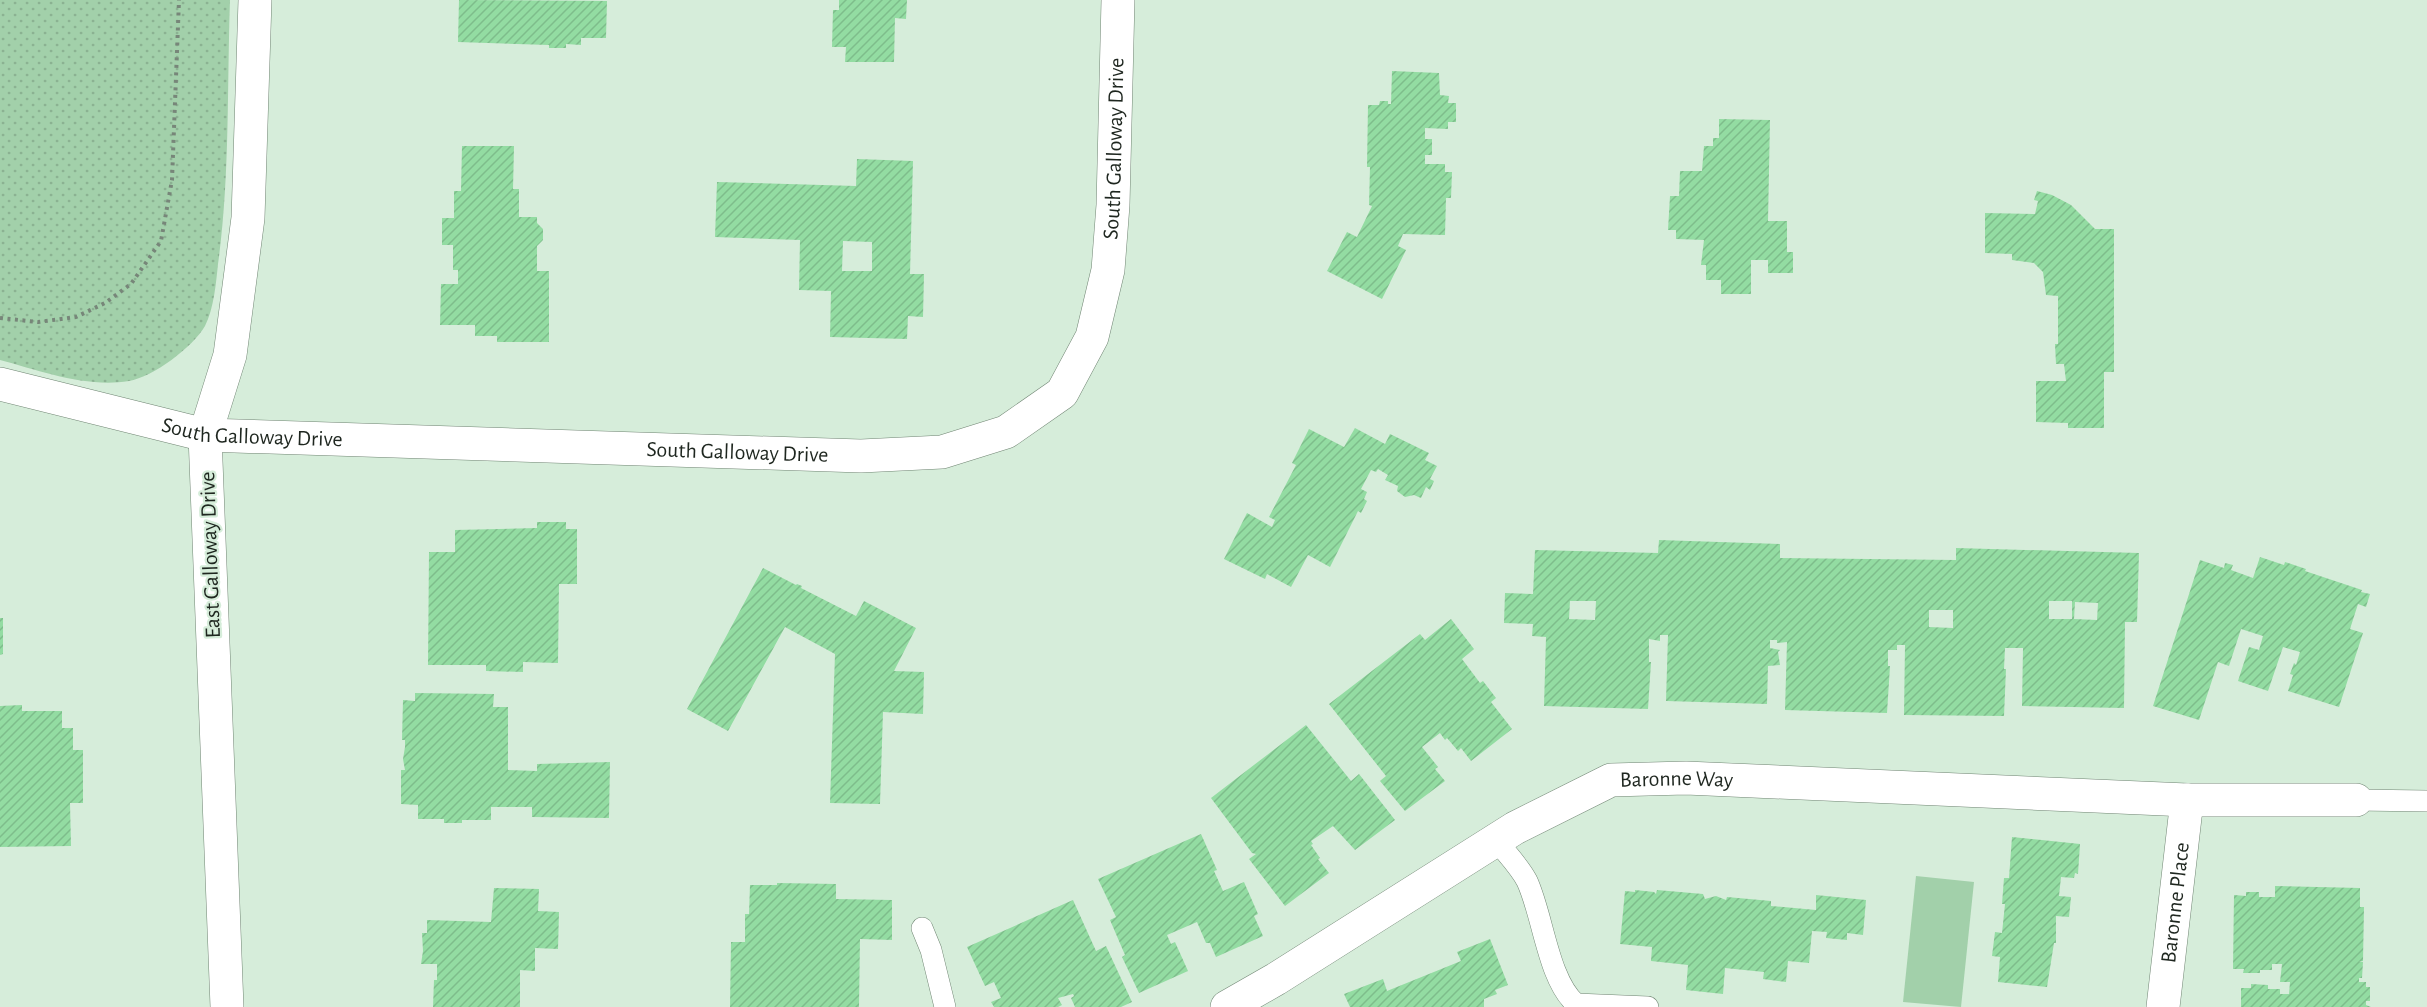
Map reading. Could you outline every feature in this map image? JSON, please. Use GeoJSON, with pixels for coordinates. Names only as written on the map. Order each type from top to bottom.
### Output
{"type":"FeatureCollection","features":[{"type":"Feature","properties":{"kind":"street","name":"East Galloway Drive"},"geometry":{"type":"LineString","coordinates":[[227,1007],[205,435],[230,355],[248,218],[255,0]]}},
{"type":"Feature","properties":{"kind":"street","name":"South Galloway Drive"},"geometry":{"type":"LineString","coordinates":[[0,384],[205,435],[861,456],[942,452],[1006,432],[1062,393],[1092,337],[1108,270],[1113,205],[1118,0]]}},
{"type":"Feature","properties":{"kind":"street","name":"Baronne Way"},"geometry":{"type":"LineString","coordinates":[[1227,1007],[1276,979],[1496,840],[1611,780],[1686,778],[2187,800],[2356,800]]}},
{"type":"Feature","properties":{"kind":"street","name":"Baronne Place"},"geometry":{"type":"LineString","coordinates":[[2163,1007],[2187,800]]}},
{"type":"Feature","properties":{"kind":"lane"},"geometry":{"type":"LineString","coordinates":[[2356,800],[2427,801]]}},
{"type":"Feature","properties":{"kind":"lane"},"geometry":{"type":"LineString","coordinates":[[1496,840],[1527,880],[1559,979],[1569,998],[1576,1004],[1648,1007]]}},
{"type":"Feature","properties":{"kind":"lane"},"geometry":{"type":"LineString","coordinates":[[922,927],[931,950],[945,1007]]}},
{"type":"Feature","properties":{"kind":"path"},"geometry":{"type":"LineString","coordinates":[[0,318],[38,322],[76,317],[105,303],[131,284],[161,241],[172,180],[179,0]]}},
{"type":"Feature","properties":{"kind":"green space"},"geometry":{"type":"Polygon","coordinates":[[[0,0],[230,0],[225,199],[213,303],[205,326],[191,343],[172,360],[139,378],[113,383],[80,380],[0,360],[0,0]]]}},
{"type":"Feature","properties":{"kind":"green space"},"geometry":{"type":"Polygon","coordinates":[[[1916,876],[1974,882],[1961,1007],[1903,1002],[1916,876]]]}},
{"type":"Feature","properties":{"kind":"building"},"geometry":{"type":"Polygon","coordinates":[[[459,0],[607,1],[606,38],[581,38],[581,45],[566,44],[566,48],[549,48],[549,45],[458,42],[459,0]]]}},
{"type":"Feature","properties":{"kind":"building"},"geometry":{"type":"Polygon","coordinates":[[[839,0],[907,0],[906,19],[895,18],[894,62],[845,62],[846,47],[832,47],[833,10],[839,10],[839,0]]]}},
{"type":"Feature","properties":{"kind":"building"},"geometry":{"type":"Polygon","coordinates":[[[1392,71],[1439,73],[1440,95],[1449,96],[1448,103],[1456,103],[1456,122],[1448,122],[1448,129],[1425,128],[1425,139],[1432,139],[1432,155],[1425,155],[1425,164],[1445,164],[1445,172],[1452,172],[1451,198],[1446,198],[1445,235],[1403,234],[1398,246],[1406,250],[1382,299],[1327,271],[1347,232],[1357,237],[1372,206],[1369,205],[1370,167],[1367,167],[1368,105],[1379,105],[1380,101],[1388,101],[1388,104],[1391,104],[1392,71]]]}},
{"type":"Feature","properties":{"kind":"building"},"geometry":{"type":"Polygon","coordinates":[[[1719,119],[1770,120],[1768,221],[1787,221],[1787,252],[1793,252],[1793,273],[1768,273],[1768,260],[1751,260],[1751,294],[1721,294],[1721,280],[1706,280],[1706,265],[1701,265],[1704,240],[1676,239],[1676,230],[1668,230],[1670,196],[1679,196],[1680,171],[1702,171],[1704,146],[1713,146],[1713,138],[1719,138],[1719,119]]]}},
{"type":"Feature","properties":{"kind":"building"},"geometry":{"type":"Polygon","coordinates":[[[462,146],[514,146],[513,189],[519,189],[519,217],[537,217],[537,223],[543,229],[543,240],[537,246],[537,271],[549,271],[549,342],[497,342],[497,336],[475,336],[475,325],[440,325],[441,284],[458,284],[458,270],[453,270],[453,245],[442,245],[442,218],[454,218],[454,191],[461,191],[462,146]]]}},
{"type":"Feature","properties":{"kind":"building"},"geometry":{"type":"Polygon","coordinates":[[[857,159],[913,161],[910,274],[924,274],[923,317],[908,316],[907,339],[830,337],[831,291],[799,290],[800,240],[715,237],[717,182],[856,186],[857,159]],[[843,241],[842,271],[872,271],[872,242],[843,241]]]}},
{"type":"Feature","properties":{"kind":"building"},"geometry":{"type":"Polygon","coordinates":[[[2037,191],[2052,195],[2071,205],[2095,229],[2114,229],[2114,372],[2104,372],[2104,428],[2068,428],[2068,423],[2036,422],[2036,381],[2066,381],[2064,364],[2056,364],[2058,296],[2046,295],[2043,272],[2034,263],[2012,260],[2012,254],[1985,253],[1985,213],[2035,214],[2038,201],[2034,200],[2037,191]]]}},
{"type":"Feature","properties":{"kind":"building"},"geometry":{"type":"Polygon","coordinates":[[[1355,428],[1385,444],[1390,434],[1429,453],[1425,460],[1437,466],[1430,479],[1434,481],[1430,490],[1426,487],[1421,498],[1414,495],[1405,497],[1397,491],[1398,486],[1385,480],[1388,475],[1378,469],[1376,472],[1371,470],[1361,489],[1367,492],[1364,499],[1367,501],[1361,513],[1358,511],[1330,567],[1308,555],[1291,587],[1267,574],[1265,579],[1224,559],[1247,513],[1272,527],[1275,520],[1269,517],[1296,465],[1292,463],[1309,429],[1344,447],[1355,428]]]}},
{"type":"Feature","properties":{"kind":"building"},"geometry":{"type":"Polygon","coordinates":[[[537,522],[566,522],[566,529],[577,529],[577,584],[559,584],[558,663],[523,662],[523,672],[486,671],[486,665],[428,665],[429,552],[455,552],[455,530],[537,528],[537,522]]]}},
{"type":"Feature","properties":{"kind":"building"},"geometry":{"type":"Polygon","coordinates":[[[1659,540],[1780,544],[1780,558],[1956,560],[1956,548],[2139,553],[2137,622],[2125,622],[2124,708],[2022,706],[2023,648],[2005,648],[2004,716],[1904,715],[1905,645],[1897,645],[1897,650],[1888,650],[1888,666],[1890,666],[1887,713],[1785,710],[1787,642],[1777,643],[1777,640],[1770,640],[1770,648],[1780,650],[1778,652],[1780,665],[1768,666],[1767,704],[1666,701],[1668,635],[1660,635],[1660,641],[1649,639],[1649,662],[1651,662],[1648,709],[1544,706],[1546,637],[1532,636],[1533,624],[1504,623],[1505,593],[1533,594],[1535,550],[1658,553],[1659,540]],[[1570,601],[1569,619],[1595,620],[1596,601],[1570,601]],[[2049,601],[2049,619],[2072,619],[2072,601],[2049,601]],[[2075,602],[2074,619],[2097,620],[2098,603],[2075,602]],[[1929,610],[1929,627],[1953,628],[1953,610],[1929,610]]]}},
{"type":"Feature","properties":{"kind":"building"},"geometry":{"type":"Polygon","coordinates":[[[2260,557],[2306,569],[2305,571],[2370,594],[2366,607],[2358,604],[2350,629],[2363,633],[2339,707],[2288,691],[2293,675],[2290,674],[2300,652],[2283,647],[2268,691],[2238,681],[2249,647],[2259,650],[2263,636],[2241,629],[2229,666],[2218,662],[2199,720],[2153,706],[2200,560],[2224,568],[2225,563],[2233,565],[2231,570],[2253,578],[2260,557]]]}},
{"type":"Feature","properties":{"kind":"building"},"geometry":{"type":"Polygon","coordinates":[[[763,568],[802,586],[801,588],[856,616],[864,601],[916,628],[894,671],[924,672],[923,714],[883,712],[880,804],[830,803],[835,654],[785,627],[728,731],[687,709],[763,568]]]}},
{"type":"Feature","properties":{"kind":"building"},"geometry":{"type":"Polygon","coordinates":[[[0,618],[3,618],[3,654],[0,655],[0,618]]]}},
{"type":"Feature","properties":{"kind":"building"},"geometry":{"type":"Polygon","coordinates":[[[1451,619],[1474,649],[1462,659],[1480,683],[1483,681],[1496,698],[1491,702],[1512,729],[1471,761],[1461,748],[1458,751],[1440,733],[1422,747],[1438,767],[1435,769],[1445,781],[1405,811],[1380,781],[1386,776],[1329,704],[1420,634],[1425,640],[1451,619]]]}},
{"type":"Feature","properties":{"kind":"building"},"geometry":{"type":"Polygon","coordinates":[[[415,693],[494,694],[493,707],[508,707],[508,770],[537,771],[537,764],[610,762],[609,818],[532,817],[532,807],[491,807],[491,820],[462,820],[462,823],[444,823],[444,819],[418,819],[418,805],[401,804],[401,770],[405,770],[403,759],[405,740],[402,740],[403,700],[415,701],[415,693]]]}},
{"type":"Feature","properties":{"kind":"building"},"geometry":{"type":"Polygon","coordinates":[[[22,705],[22,711],[62,711],[62,728],[73,728],[73,750],[83,750],[83,803],[70,803],[71,846],[0,847],[0,706],[22,705]]]}},
{"type":"Feature","properties":{"kind":"building"},"geometry":{"type":"Polygon","coordinates":[[[1306,725],[1351,781],[1359,774],[1395,820],[1355,850],[1333,826],[1311,841],[1313,844],[1311,845],[1320,858],[1318,859],[1329,873],[1285,906],[1249,859],[1256,854],[1252,853],[1211,798],[1306,725]]]}},
{"type":"Feature","properties":{"kind":"building"},"geometry":{"type":"Polygon","coordinates":[[[1201,834],[1217,870],[1214,871],[1223,891],[1244,882],[1258,914],[1254,916],[1263,936],[1216,957],[1210,943],[1206,943],[1197,922],[1167,935],[1171,944],[1175,942],[1188,971],[1139,993],[1122,957],[1125,955],[1110,920],[1116,917],[1098,879],[1201,834]]]}},
{"type":"Feature","properties":{"kind":"building"},"geometry":{"type":"Polygon","coordinates":[[[2012,837],[2080,844],[2078,874],[2075,873],[2074,878],[2061,877],[2059,896],[2071,897],[2069,917],[2056,916],[2056,943],[2054,943],[2047,987],[1998,982],[2000,957],[1992,956],[1995,932],[2002,933],[2005,904],[2002,904],[2004,878],[2009,878],[2012,837]]]}},
{"type":"Feature","properties":{"kind":"building"},"geometry":{"type":"Polygon","coordinates":[[[777,883],[836,884],[836,899],[892,900],[892,940],[860,939],[859,1007],[730,1007],[731,942],[745,942],[745,914],[749,914],[750,885],[777,885],[777,883]]]}},
{"type":"Feature","properties":{"kind":"building"},"geometry":{"type":"Polygon","coordinates":[[[2275,886],[2360,888],[2360,907],[2364,907],[2363,961],[2359,961],[2363,962],[2362,978],[2359,978],[2359,982],[2366,982],[2366,987],[2370,987],[2370,1001],[2366,1001],[2366,1005],[2371,1007],[2241,1007],[2241,988],[2251,988],[2251,984],[2268,985],[2268,989],[2280,989],[2280,994],[2289,994],[2290,982],[2280,982],[2282,964],[2272,964],[2272,970],[2260,970],[2260,973],[2243,973],[2244,969],[2233,969],[2234,895],[2246,896],[2246,892],[2259,892],[2259,897],[2275,897],[2275,886]]]}},
{"type":"Feature","properties":{"kind":"building"},"geometry":{"type":"Polygon","coordinates":[[[494,888],[539,889],[538,911],[559,912],[558,949],[535,948],[535,971],[520,970],[520,1007],[433,1007],[437,964],[421,964],[422,933],[427,933],[427,920],[491,922],[494,888]]]}},
{"type":"Feature","properties":{"kind":"building"},"geometry":{"type":"Polygon","coordinates":[[[1635,890],[1656,894],[1657,890],[1703,894],[1705,899],[1716,896],[1726,900],[1727,897],[1771,901],[1771,906],[1816,910],[1816,895],[1866,900],[1863,935],[1847,933],[1847,940],[1826,938],[1827,932],[1812,931],[1809,963],[1788,961],[1786,982],[1763,979],[1764,972],[1725,968],[1723,994],[1686,990],[1688,965],[1651,961],[1652,947],[1620,944],[1625,891],[1635,892],[1635,890]]]}},
{"type":"Feature","properties":{"kind":"building"},"geometry":{"type":"Polygon","coordinates":[[[1073,900],[1096,951],[1106,946],[1132,1002],[1121,1007],[1075,1007],[1071,998],[1073,994],[1058,998],[1062,1005],[1058,1007],[994,1007],[991,1002],[1001,998],[994,982],[985,986],[967,947],[1073,900]]]}},
{"type":"Feature","properties":{"kind":"building"},"geometry":{"type":"Polygon","coordinates":[[[1490,939],[1508,985],[1495,990],[1497,994],[1484,999],[1484,1007],[1350,1007],[1344,994],[1383,979],[1387,991],[1461,961],[1457,952],[1490,939]]]}}]}
